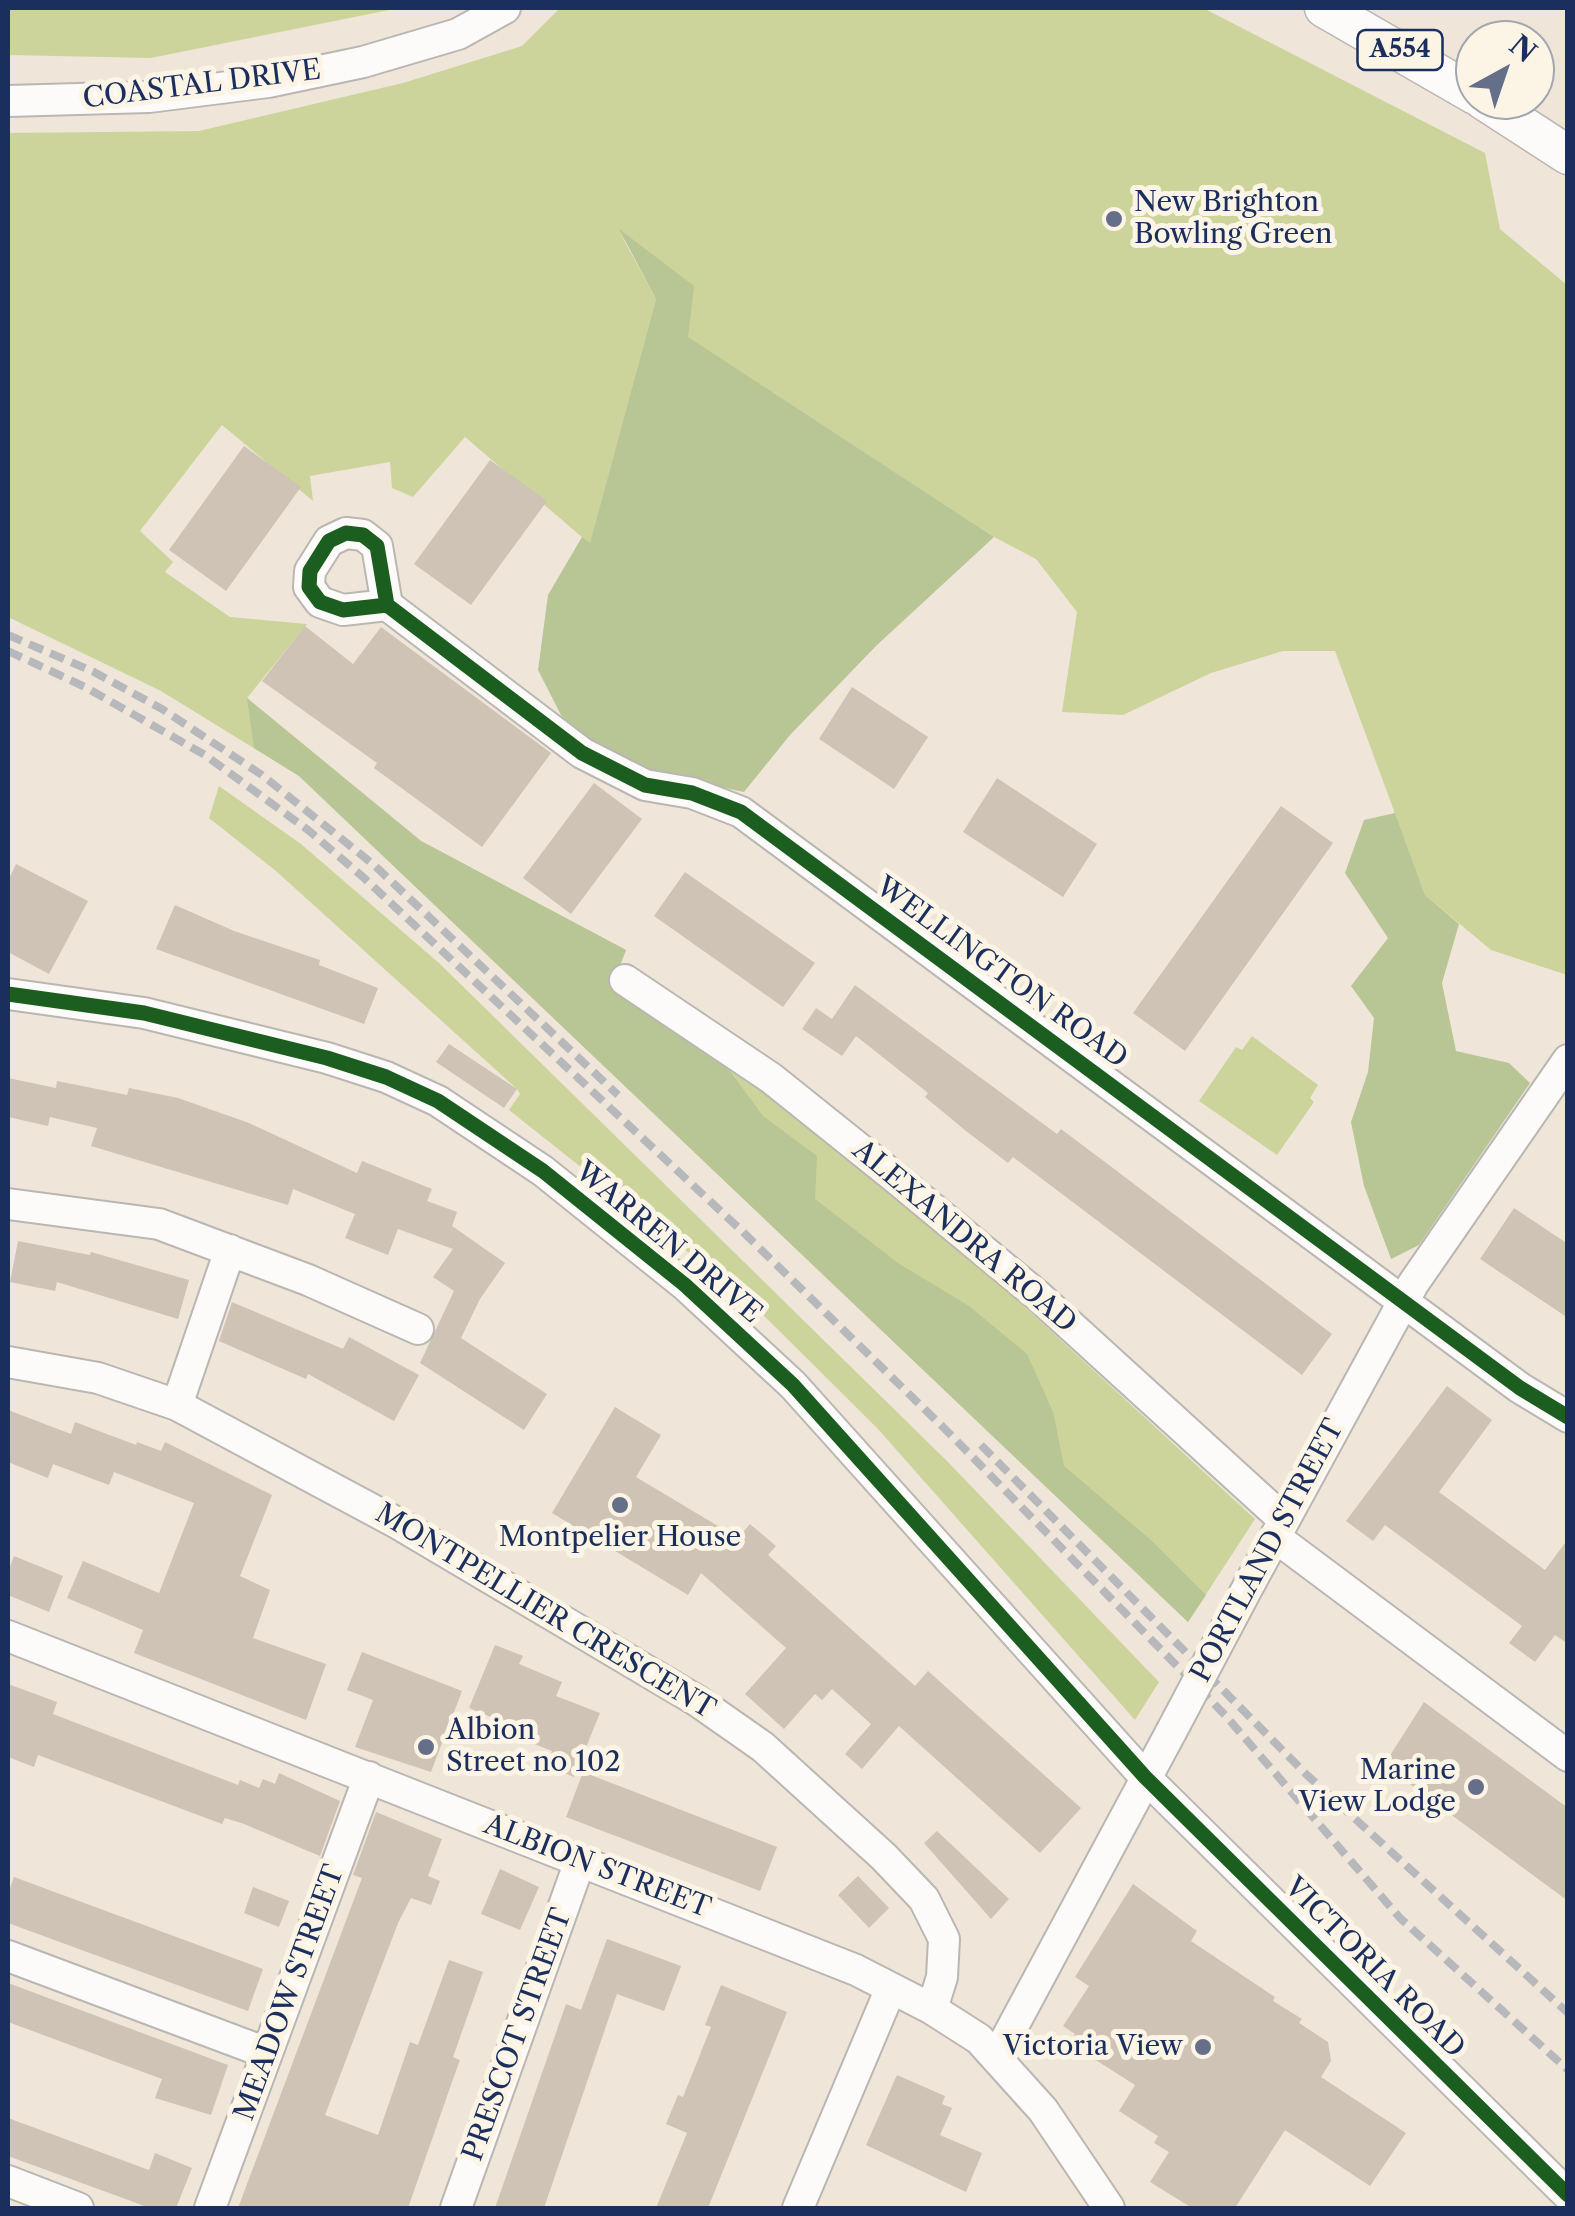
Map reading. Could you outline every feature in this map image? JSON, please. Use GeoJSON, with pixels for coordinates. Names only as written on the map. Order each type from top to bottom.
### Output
{"type":"FeatureCollection","features":[{"type":"Feature","properties":{"kind":"main road","name":"A554"},"geometry":{"type":"LineString","coordinates":[[1324,8],[1455,83]]}},
{"type":"Feature","properties":{"kind":"main road"},"geometry":{"type":"LineString","coordinates":[[1514,120],[1568,155]]}},
{"type":"Feature","properties":{"kind":"street","name":"COASTAL DRIVE"},"geometry":{"type":"LineString","coordinates":[[8,101],[149,97],[268,82],[458,34],[505,8]]}},
{"type":"Feature","properties":{"kind":"street","name":"WELLINGTON ROAD"},"geometry":{"type":"LineString","coordinates":[[388,605],[582,754],[645,785],[692,793],[741,812],[1408,1292],[1568,1418]]}},
{"type":"Feature","properties":{"kind":"street","name":"ALEXANDRA ROAD"},"geometry":{"type":"LineString","coordinates":[[625,980],[771,1078],[892,1175],[1037,1295],[1279,1528],[1568,1756]]}},
{"type":"Feature","properties":{"kind":"street","name":"WARREN DRIVE"},"geometry":{"type":"LineString","coordinates":[[8,994],[144,1013],[327,1058],[438,1101],[496,1136],[685,1285],[793,1385],[1145,1777]]}},
{"type":"Feature","properties":{"kind":"street","name":"PORTLAND STREET"},"geometry":{"type":"LineString","coordinates":[[996,2058],[1408,1292],[1568,1060]]}},
{"type":"Feature","properties":{"kind":"street"},"geometry":{"type":"LineString","coordinates":[[8,1204],[160,1224],[418,1329]]}},
{"type":"Feature","properties":{"kind":"street"},"geometry":{"type":"LineString","coordinates":[[176,1405],[230,1250]]}},
{"type":"Feature","properties":{"kind":"street","name":"MONTPELLIER CRESCENT"},"geometry":{"type":"LineString","coordinates":[[8,1365],[98,1378],[176,1405],[268,1450],[543,1606],[696,1700],[763,1748],[884,1857],[924,1900],[944,1939],[942,1977],[932,2009]]}},
{"type":"Feature","properties":{"kind":"street","name":"ALBION STREET"},"geometry":{"type":"LineString","coordinates":[[8,1636],[856,1970],[932,2009],[979,2039],[1043,2110],[1109,2208]]}},
{"type":"Feature","properties":{"kind":"street","name":"MEADOW STREET"},"geometry":{"type":"LineString","coordinates":[[210,2208],[369,1777]]}},
{"type":"Feature","properties":{"kind":"street","name":"VICTORIA ROAD"},"geometry":{"type":"LineString","coordinates":[[1145,1777],[1568,2195]]}},
{"type":"Feature","properties":{"kind":"street","name":"PRESCOT STREET"},"geometry":{"type":"LineString","coordinates":[[456,2208],[580,1860]]}},
{"type":"Feature","properties":{"kind":"street"},"geometry":{"type":"LineString","coordinates":[[8,1956],[267,2054]]}},
{"type":"Feature","properties":{"kind":"street"},"geometry":{"type":"LineString","coordinates":[[798,2208],[891,1988]]}},
{"type":"Feature","properties":{"kind":"street"},"geometry":{"type":"LineString","coordinates":[[8,2181],[78,2208]]}},
{"type":"Feature","properties":{"kind":"green space"},"geometry":{"type":"Polygon","coordinates":[[[8,8],[399,8],[151,58],[8,55],[8,8]]]}},
{"type":"Feature","properties":{"kind":"green space"},"geometry":{"type":"Polygon","coordinates":[[[560,8],[1203,8],[1485,153],[1500,229],[1567,285],[1567,975],[1491,950],[1425,895],[1335,651],[1283,651],[1211,673],[1123,715],[1062,712],[1077,612],[1036,559],[994,537],[687,337],[620,233],[656,299],[590,544],[465,437],[413,497],[392,488],[390,462],[310,476],[313,501],[222,425],[140,531],[173,562],[165,572],[230,617],[307,624],[247,698],[421,841],[626,950],[613,983],[716,1051],[1015,1298],[1255,1519],[1188,1622],[299,776],[161,691],[8,617],[8,133],[199,131],[403,83],[522,46],[560,8]]]}},
{"type":"Feature","properties":{"kind":"green space"},"geometry":{"type":"Polygon","coordinates":[[[619,229],[694,286],[688,337],[994,537],[877,645],[790,735],[744,792],[664,775],[610,757],[564,721],[538,670],[548,595],[582,537],[590,543],[656,299],[619,229]]]}},
{"type":"Feature","properties":{"kind":"green space"},"geometry":{"type":"Polygon","coordinates":[[[247,698],[421,841],[626,950],[613,983],[715,1051],[763,1116],[817,1156],[815,1199],[898,1263],[969,1306],[1027,1354],[1053,1412],[1064,1466],[1152,1541],[1206,1595],[1188,1622],[299,776],[254,748],[247,698]]]}},
{"type":"Feature","properties":{"kind":"green space"},"geometry":{"type":"Polygon","coordinates":[[[219,786],[301,844],[439,963],[948,1462],[1159,1682],[1135,1720],[878,1429],[747,1299],[509,1110],[520,1094],[517,1089],[276,871],[209,818],[219,786]]]}},
{"type":"Feature","properties":{"kind":"green space"},"geometry":{"type":"Polygon","coordinates":[[[1395,813],[1425,895],[1459,924],[1442,983],[1456,1051],[1509,1063],[1530,1083],[1419,1245],[1391,1259],[1364,1186],[1351,1122],[1368,1072],[1374,1018],[1351,986],[1388,938],[1345,873],[1364,820],[1395,813]]]}},
{"type":"Feature","properties":{"kind":"green space"},"geometry":{"type":"Polygon","coordinates":[[[1252,1036],[1318,1085],[1310,1098],[1314,1102],[1277,1155],[1199,1101],[1236,1047],[1242,1050],[1252,1036]]]}},
{"type":"Feature","properties":{"kind":"building"},"geometry":{"type":"Polygon","coordinates":[[[244,446],[301,487],[226,591],[169,550],[244,446]]]}},
{"type":"Feature","properties":{"kind":"building"},"geometry":{"type":"Polygon","coordinates":[[[490,460],[547,501],[471,605],[414,564],[490,460]]]}},
{"type":"Feature","properties":{"kind":"building"},"geometry":{"type":"Polygon","coordinates":[[[305,626],[353,664],[381,627],[551,753],[482,847],[374,768],[377,763],[262,681],[305,626]]]}},
{"type":"Feature","properties":{"kind":"building"},"geometry":{"type":"Polygon","coordinates":[[[852,687],[928,737],[894,789],[819,739],[852,687]]]}},
{"type":"Feature","properties":{"kind":"building"},"geometry":{"type":"Polygon","coordinates":[[[997,778],[1097,844],[1063,897],[963,832],[997,778]]]}},
{"type":"Feature","properties":{"kind":"building"},"geometry":{"type":"Polygon","coordinates":[[[594,783],[642,819],[571,914],[523,878],[594,783]]]}},
{"type":"Feature","properties":{"kind":"building"},"geometry":{"type":"Polygon","coordinates":[[[1281,806],[1333,843],[1185,1051],[1133,1013],[1281,806]]]}},
{"type":"Feature","properties":{"kind":"building"},"geometry":{"type":"Polygon","coordinates":[[[16,864],[88,901],[49,974],[8,952],[8,881],[16,864]]]}},
{"type":"Feature","properties":{"kind":"building"},"geometry":{"type":"Polygon","coordinates":[[[685,872],[815,963],[783,1007],[654,916],[685,872]]]}},
{"type":"Feature","properties":{"kind":"building"},"geometry":{"type":"Polygon","coordinates":[[[175,905],[234,931],[320,960],[319,965],[378,988],[364,1024],[156,949],[175,905]]]}},
{"type":"Feature","properties":{"kind":"building"},"geometry":{"type":"Polygon","coordinates":[[[855,985],[1057,1134],[1061,1129],[1332,1334],[1302,1375],[1013,1157],[1008,1163],[856,1036],[842,1056],[802,1029],[816,1008],[832,1019],[855,985]]]}},
{"type":"Feature","properties":{"kind":"building"},"geometry":{"type":"Polygon","coordinates":[[[449,1044],[517,1089],[504,1108],[436,1062],[449,1044]]]}},
{"type":"Feature","properties":{"kind":"building"},"geometry":{"type":"Polygon","coordinates":[[[8,1078],[56,1088],[57,1081],[127,1095],[129,1088],[178,1098],[249,1123],[357,1173],[362,1161],[432,1189],[427,1201],[457,1212],[452,1226],[505,1263],[480,1299],[461,1338],[547,1394],[524,1430],[420,1363],[454,1291],[433,1277],[453,1249],[398,1229],[388,1255],[345,1238],[355,1214],[293,1189],[288,1205],[91,1146],[97,1128],[50,1117],[48,1126],[8,1117],[8,1078]]]}},
{"type":"Feature","properties":{"kind":"building"},"geometry":{"type":"Polygon","coordinates":[[[1514,1208],[1568,1244],[1568,1318],[1480,1259],[1514,1208]]]}},
{"type":"Feature","properties":{"kind":"building"},"geometry":{"type":"Polygon","coordinates":[[[18,1241],[90,1255],[91,1252],[189,1280],[178,1319],[57,1282],[55,1291],[10,1282],[18,1241]]]}},
{"type":"Feature","properties":{"kind":"building"},"geometry":{"type":"Polygon","coordinates":[[[232,1302],[343,1349],[349,1337],[419,1375],[394,1421],[308,1374],[306,1379],[219,1341],[232,1302]]]}},
{"type":"Feature","properties":{"kind":"building"},"geometry":{"type":"Polygon","coordinates":[[[1447,1386],[1492,1420],[1439,1492],[1545,1570],[1568,1539],[1568,1644],[1555,1635],[1535,1662],[1509,1643],[1522,1626],[1385,1525],[1373,1541],[1346,1521],[1447,1386]]]}},
{"type":"Feature","properties":{"kind":"building"},"geometry":{"type":"Polygon","coordinates":[[[615,1407],[661,1435],[636,1477],[738,1538],[750,1524],[776,1546],[768,1555],[915,1686],[928,1671],[1081,1808],[1040,1853],[899,1726],[862,1769],[845,1754],[871,1724],[832,1689],[822,1700],[815,1694],[784,1729],[745,1694],[786,1648],[701,1573],[688,1595],[552,1513],[615,1407]]]}},
{"type":"Feature","properties":{"kind":"building"},"geometry":{"type":"Polygon","coordinates":[[[8,1410],[71,1434],[75,1422],[161,1451],[165,1442],[272,1495],[240,1576],[270,1590],[253,1638],[326,1664],[306,1720],[134,1653],[143,1630],[67,1598],[83,1561],[159,1593],[194,1503],[114,1472],[109,1485],[53,1464],[48,1478],[8,1462],[8,1410]]]}},
{"type":"Feature","properties":{"kind":"building"},"geometry":{"type":"Polygon","coordinates":[[[14,1556],[63,1576],[49,1612],[8,1595],[8,1572],[14,1556]]]}},
{"type":"Feature","properties":{"kind":"building"},"geometry":{"type":"Polygon","coordinates":[[[495,1645],[523,1656],[519,1664],[562,1682],[556,1696],[600,1713],[574,1777],[546,1766],[552,1751],[507,1733],[510,1725],[469,1708],[495,1645]]]}},
{"type":"Feature","properties":{"kind":"building"},"geometry":{"type":"Polygon","coordinates":[[[362,1652],[462,1691],[431,1772],[355,1747],[373,1700],[347,1690],[362,1652]]]}},
{"type":"Feature","properties":{"kind":"building"},"geometry":{"type":"Polygon","coordinates":[[[8,1684],[57,1702],[53,1714],[238,1785],[240,1780],[259,1788],[263,1779],[275,1784],[279,1773],[340,1801],[320,1856],[244,1824],[225,1818],[222,1824],[38,1755],[34,1767],[8,1757],[8,1684]]]}},
{"type":"Feature","properties":{"kind":"building","name":"Marine View Lodge"},"geometry":{"type":"Polygon","coordinates":[[[1424,1702],[1568,1808],[1568,1901],[1384,1765],[1424,1702]]]}},
{"type":"Feature","properties":{"kind":"building"},"geometry":{"type":"Polygon","coordinates":[[[583,1772],[777,1847],[760,1891],[566,1817],[583,1772]]]}},
{"type":"Feature","properties":{"kind":"building"},"geometry":{"type":"Polygon","coordinates":[[[376,1812],[442,1839],[428,1876],[440,1881],[431,1905],[411,1898],[398,1923],[325,2115],[378,2135],[410,2042],[418,2045],[449,1960],[483,1972],[453,2057],[460,2060],[408,2208],[238,2208],[362,1878],[353,1875],[376,1812]]]}},
{"type":"Feature","properties":{"kind":"building"},"geometry":{"type":"Polygon","coordinates":[[[937,1831],[1009,1899],[991,1919],[924,1843],[937,1831]]]}},
{"type":"Feature","properties":{"kind":"building"},"geometry":{"type":"Polygon","coordinates":[[[500,1869],[539,1887],[520,1930],[481,1914],[500,1869]]]}},
{"type":"Feature","properties":{"kind":"building"},"geometry":{"type":"Polygon","coordinates":[[[858,1876],[889,1908],[869,1928],[838,1895],[858,1876]]]}},
{"type":"Feature","properties":{"kind":"building"},"geometry":{"type":"Polygon","coordinates":[[[14,1877],[263,1969],[248,2011],[8,1923],[8,1894],[14,1877]]]}},
{"type":"Feature","properties":{"kind":"building","name":"Victoria View"},"geometry":{"type":"Polygon","coordinates":[[[1133,1884],[1197,1931],[1191,1941],[1275,1997],[1273,2001],[1328,2042],[1331,2061],[1321,2077],[1406,2133],[1370,2186],[1285,2130],[1235,2208],[1192,2208],[1150,2182],[1169,2152],[1154,2143],[1158,2136],[1119,2111],[1135,2085],[1069,2043],[1075,2034],[1063,2026],[1089,1986],[1075,1977],[1133,1884]]]}},
{"type":"Feature","properties":{"kind":"building"},"geometry":{"type":"Polygon","coordinates":[[[253,1887],[289,1901],[279,1927],[244,1913],[253,1887]]]}},
{"type":"Feature","properties":{"kind":"building"},"geometry":{"type":"Polygon","coordinates":[[[607,1939],[681,1966],[664,2011],[617,1994],[544,2208],[495,2208],[566,2004],[581,2010],[607,1939]]]}},
{"type":"Feature","properties":{"kind":"building"},"geometry":{"type":"Polygon","coordinates":[[[8,1983],[228,2065],[211,2115],[155,2098],[162,2079],[8,2022],[8,1983]]]}},
{"type":"Feature","properties":{"kind":"building"},"geometry":{"type":"Polygon","coordinates":[[[721,1985],[787,2012],[708,2208],[656,2208],[687,2133],[666,2124],[678,2095],[683,2097],[711,2027],[705,2025],[721,1985]]]}},
{"type":"Feature","properties":{"kind":"building"},"geometry":{"type":"Polygon","coordinates":[[[897,2075],[945,2096],[942,2104],[952,2108],[940,2135],[982,2153],[966,2192],[866,2145],[897,2075]]]}},
{"type":"Feature","properties":{"kind":"building"},"geometry":{"type":"Polygon","coordinates":[[[8,2118],[149,2170],[155,2153],[192,2168],[176,2208],[150,2208],[8,2156],[8,2118]]]}},
{"type":"Feature","properties":{"kind":"railway"},"geometry":{"type":"LineString","coordinates":[[8,635],[94,672],[162,709],[262,775],[374,865],[618,1095]]}},
{"type":"Feature","properties":{"kind":"railway"},"geometry":{"type":"LineString","coordinates":[[8,651],[85,687],[205,755],[308,830],[363,877],[743,1232],[950,1434],[1225,1715],[1400,1918],[1568,2070]]}},
{"type":"Feature","properties":{"kind":"railway"},"geometry":{"type":"LineString","coordinates":[[981,1445],[1307,1775],[1568,2013]]}},
{"type":"Feature","properties":{"kind":"cycle path"},"geometry":{"type":"LineString","coordinates":[[387,605],[377,546],[363,535],[346,533],[329,541],[310,571],[309,587],[320,602],[343,610],[387,605],[582,753],[645,785],[692,793],[741,812],[1520,1388],[1568,1417]]}},
{"type":"Feature","properties":{"kind":"cycle path"},"geometry":{"type":"LineString","coordinates":[[8,994],[144,1013],[327,1058],[386,1077],[438,1101],[543,1171],[685,1285],[793,1385],[1145,1777],[1568,2195]]}},
{"type":"Feature","properties":{"kind":"place","name":"New Brighton Bowling Green"},"geometry":{"type":"Point","coordinates":[1114,219]}},
{"type":"Feature","properties":{"kind":"place","name":"Montpelier House"},"geometry":{"type":"Point","coordinates":[620,1505]}},
{"type":"Feature","properties":{"kind":"place","name":"Albion Street no 102"},"geometry":{"type":"Point","coordinates":[426,1747]}},
{"type":"Feature","properties":{"kind":"place","name":"Marine View Lodge"},"geometry":{"type":"Point","coordinates":[1476,1787]}},
{"type":"Feature","properties":{"kind":"place","name":"Victoria View"},"geometry":{"type":"Point","coordinates":[1203,2047]}}]}
